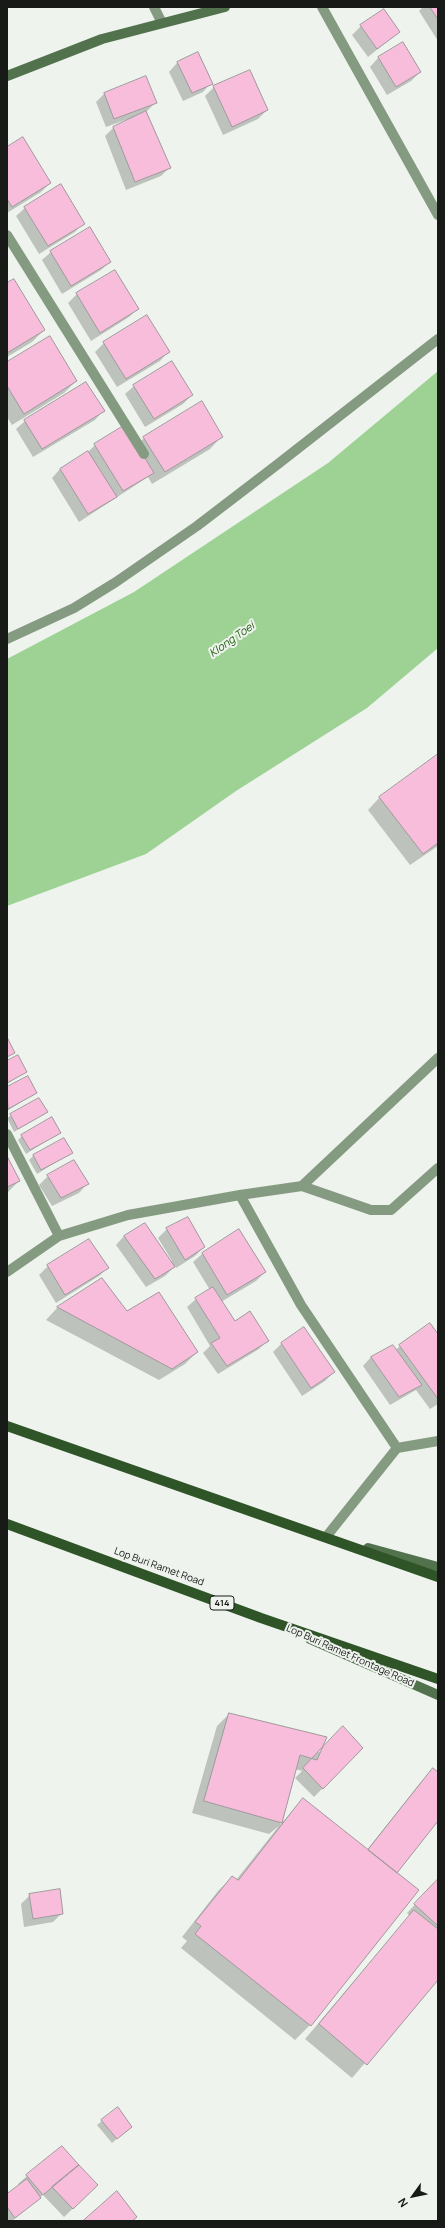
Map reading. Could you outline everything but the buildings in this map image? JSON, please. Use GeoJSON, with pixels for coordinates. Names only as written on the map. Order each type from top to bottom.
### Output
{"type":"FeatureCollection","features":[{"type":"Feature","properties":{"kind":"main road"},"geometry":{"type":"LineString","coordinates":[[7,76],[102,40],[225,7]]}},
{"type":"Feature","properties":{"kind":"main road"},"geometry":{"type":"LineString","coordinates":[[7,1426],[438,1577]]}},
{"type":"Feature","properties":{"kind":"main road","name":"Lop Buri Ramet Road"},"geometry":{"type":"LineString","coordinates":[[7,1524],[261,1618],[438,1679]]}},
{"type":"Feature","properties":{"kind":"main road"},"geometry":{"type":"LineString","coordinates":[[326,1537],[438,1566]]}},
{"type":"Feature","properties":{"kind":"main road","name":"Lop Buri Ramet Frontage Road"},"geometry":{"type":"LineString","coordinates":[[261,1618],[438,1695]]}},
{"type":"Feature","properties":{"kind":"street"},"geometry":{"type":"LineString","coordinates":[[154,7],[162,23]]}},
{"type":"Feature","properties":{"kind":"street"},"geometry":{"type":"LineString","coordinates":[[322,7],[438,214]]}},
{"type":"Feature","properties":{"kind":"street"},"geometry":{"type":"LineString","coordinates":[[7,235],[144,454]]}},
{"type":"Feature","properties":{"kind":"street"},"geometry":{"type":"LineString","coordinates":[[7,639],[74,608],[116,582],[197,526],[266,474],[438,339]]}},
{"type":"Feature","properties":{"kind":"street"},"geometry":{"type":"LineString","coordinates":[[302,1186],[438,1058]]}},
{"type":"Feature","properties":{"kind":"street"},"geometry":{"type":"LineString","coordinates":[[7,1134],[59,1236]]}},
{"type":"Feature","properties":{"kind":"street"},"geometry":{"type":"LineString","coordinates":[[7,1272],[59,1236],[128,1215],[240,1195],[302,1186],[371,1210],[391,1210],[438,1168]]}},
{"type":"Feature","properties":{"kind":"street"},"geometry":{"type":"LineString","coordinates":[[240,1195],[301,1305],[397,1448]]}},
{"type":"Feature","properties":{"kind":"street"},"geometry":{"type":"LineString","coordinates":[[326,1537],[397,1448],[438,1441]]}},
{"type":"Feature","properties":{"kind":"water","name":"Klong Toei"},"geometry":{"type":"Polygon","coordinates":[[[438,371],[438,648],[367,708],[236,791],[146,854],[7,906],[7,659],[134,592],[328,463],[438,371]]]}}]}
